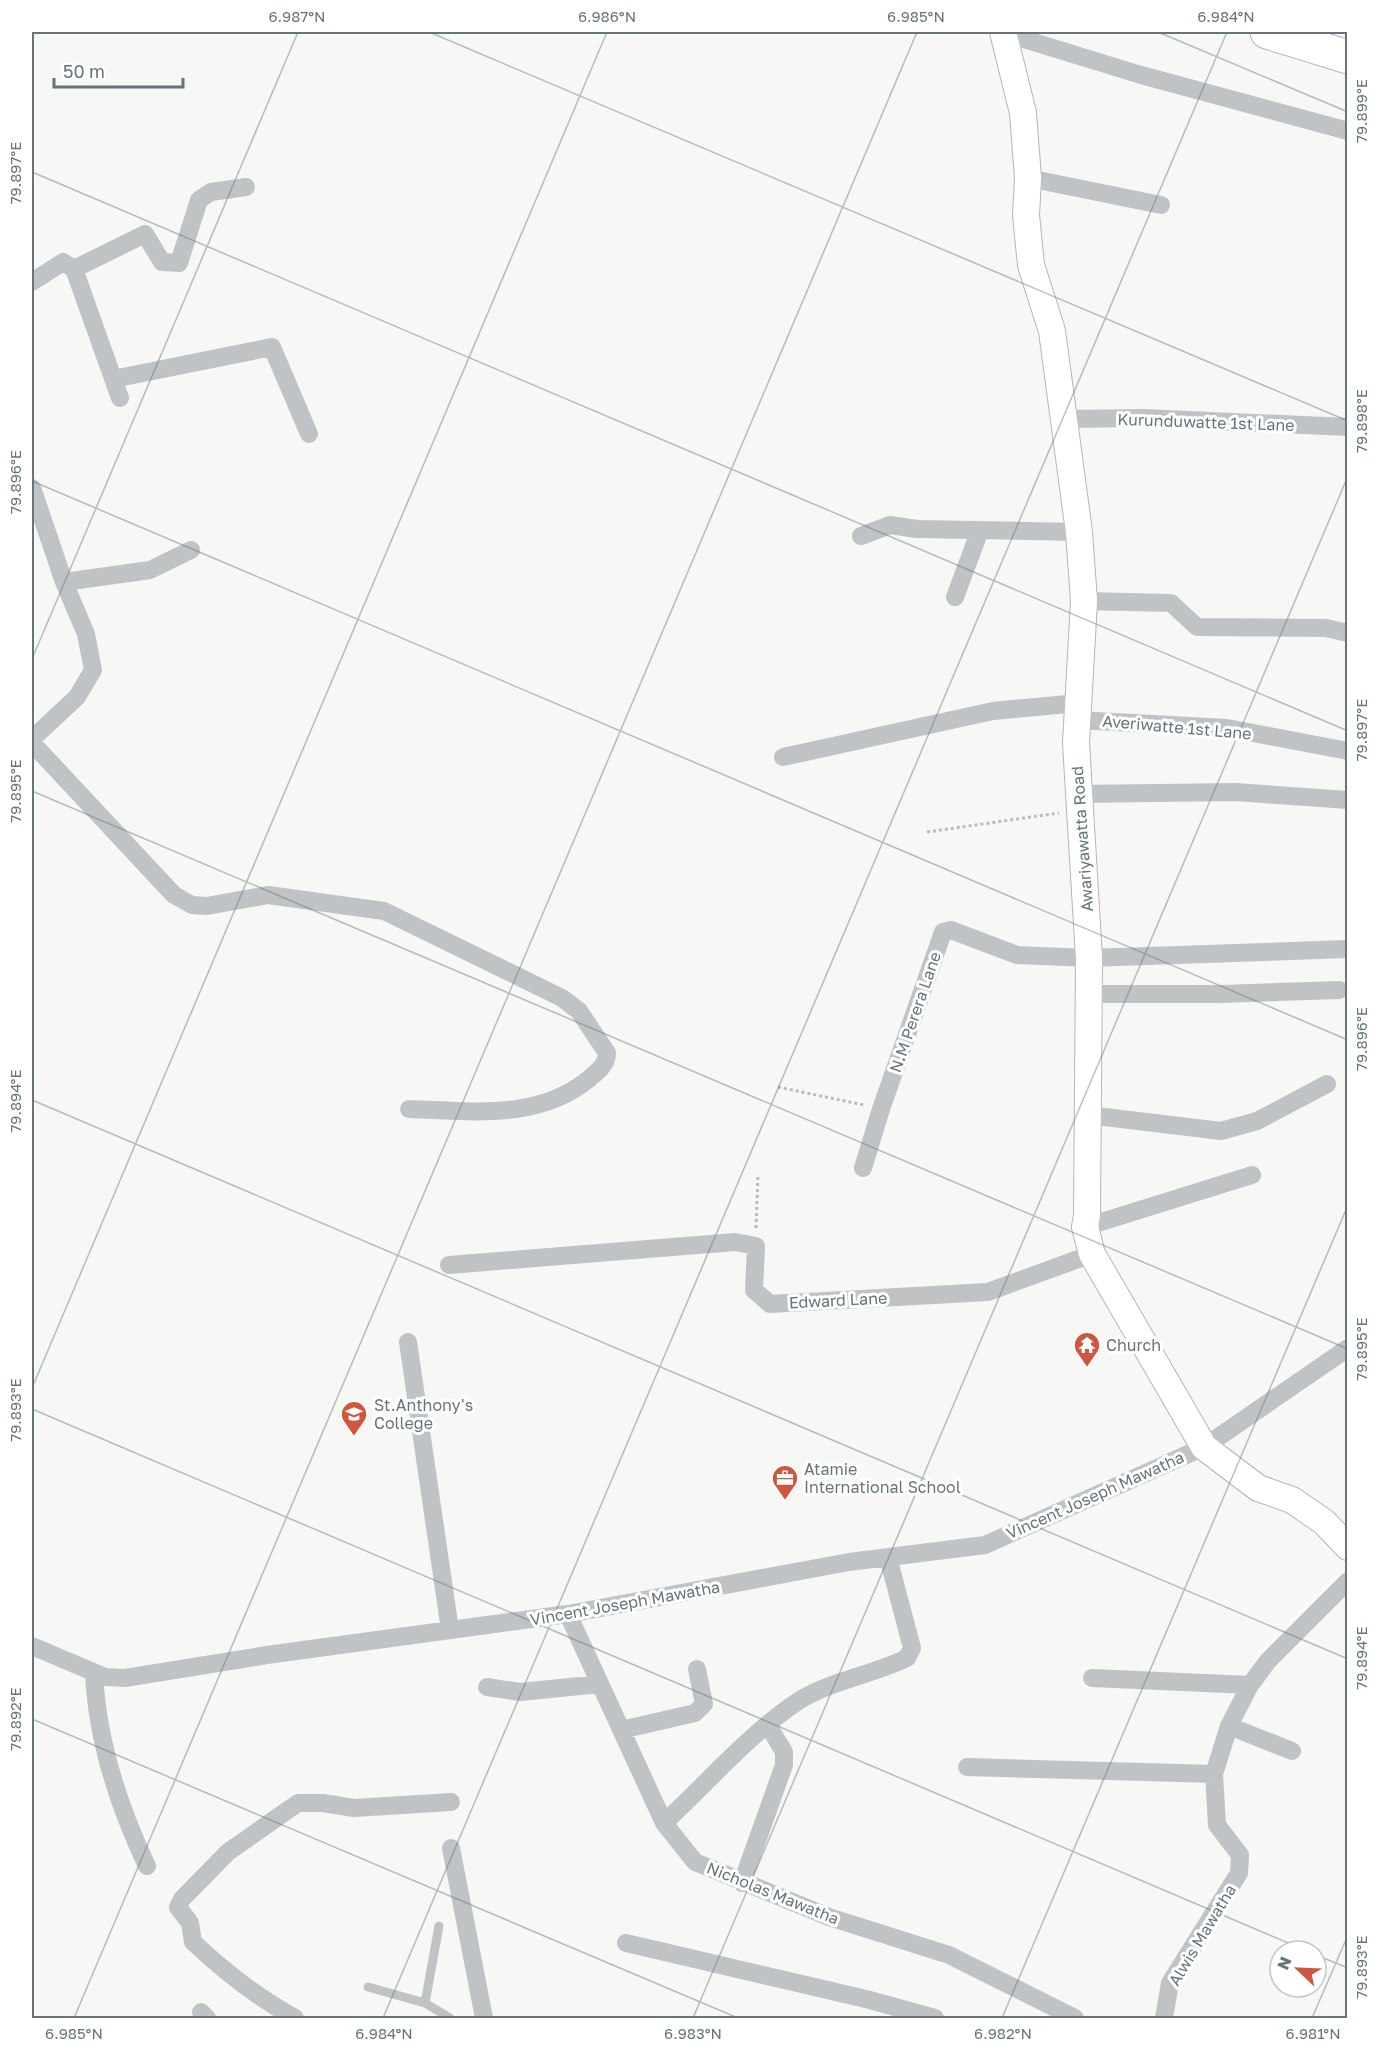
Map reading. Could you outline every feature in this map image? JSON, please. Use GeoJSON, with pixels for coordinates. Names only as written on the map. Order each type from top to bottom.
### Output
{"type":"FeatureCollection","features":[{"type":"Feature","properties":{"kind":"highway"},"geometry":{"type":"LineString","coordinates":[[1267,32],[1347,57]]}},
{"type":"Feature","properties":{"kind":"street"},"geometry":{"type":"LineString","coordinates":[[1004,32],[1141,75],[1347,131]]}},
{"type":"Feature","properties":{"kind":"street","name":"Awariyawatta Road"},"geometry":{"type":"LineString","coordinates":[[1004,32],[1023,113],[1028,178],[1026,215],[1031,265],[1052,331],[1079,532],[1084,601],[1078,711],[1079,802],[1089,958],[1085,1227],[1092,1254],[1204,1447],[1258,1488],[1292,1500],[1324,1522],[1347,1547]]}},
{"type":"Feature","properties":{"kind":"street"},"geometry":{"type":"LineString","coordinates":[[1028,178],[1161,205]]}},
{"type":"Feature","properties":{"kind":"street"},"geometry":{"type":"LineString","coordinates":[[74,269],[146,234],[162,262],[179,263],[199,200],[211,192],[246,187]]}},
{"type":"Feature","properties":{"kind":"street"},"geometry":{"type":"LineString","coordinates":[[32,282],[63,262],[74,269],[120,399]]}},
{"type":"Feature","properties":{"kind":"street"},"geometry":{"type":"LineString","coordinates":[[113,379],[272,347],[309,434]]}},
{"type":"Feature","properties":{"kind":"street","name":"Kurunduwatte 1st Lane"},"geometry":{"type":"LineString","coordinates":[[1064,419],[1143,418],[1347,427]]}},
{"type":"Feature","properties":{"kind":"street"},"geometry":{"type":"LineString","coordinates":[[32,488],[64,582],[86,634],[93,670],[77,697],[32,741],[174,895],[192,905],[207,906],[268,895],[384,911],[573,1005],[608,1053],[605,1063],[581,1086],[533,1108],[495,1112],[409,1109]]}},
{"type":"Feature","properties":{"kind":"street"},"geometry":{"type":"LineString","coordinates":[[861,536],[890,525],[917,529],[1079,532]]}},
{"type":"Feature","properties":{"kind":"street"},"geometry":{"type":"LineString","coordinates":[[955,597],[980,530]]}},
{"type":"Feature","properties":{"kind":"street"},"geometry":{"type":"LineString","coordinates":[[64,582],[150,570],[191,550]]}},
{"type":"Feature","properties":{"kind":"street"},"geometry":{"type":"LineString","coordinates":[[1084,601],[1171,603],[1197,627],[1326,628],[1347,633]]}},
{"type":"Feature","properties":{"kind":"street","name":"Averiwatte 1st Lane"},"geometry":{"type":"LineString","coordinates":[[783,757],[993,711],[1078,711],[1227,728],[1347,751]]}},
{"type":"Feature","properties":{"kind":"street"},"geometry":{"type":"LineString","coordinates":[[1079,802],[1235,792],[1347,800]]}},
{"type":"Feature","properties":{"kind":"street","name":"N.M Perera Lane"},"geometry":{"type":"LineString","coordinates":[[863,1168],[881,1109],[943,932],[951,930],[1017,955],[1089,958]]}},
{"type":"Feature","properties":{"kind":"street"},"geometry":{"type":"LineString","coordinates":[[1089,958],[1347,950]]}},
{"type":"Feature","properties":{"kind":"street"},"geometry":{"type":"LineString","coordinates":[[1089,994],[1221,994],[1339,990]]}},
{"type":"Feature","properties":{"kind":"street"},"geometry":{"type":"LineString","coordinates":[[1088,1115],[1221,1131],[1257,1121],[1327,1084]]}},
{"type":"Feature","properties":{"kind":"street"},"geometry":{"type":"LineString","coordinates":[[1085,1227],[1252,1175]]}},
{"type":"Feature","properties":{"kind":"street"},"geometry":{"type":"LineString","coordinates":[[449,1265],[735,1242],[756,1246]]}},
{"type":"Feature","properties":{"kind":"street","name":"Edward Lane"},"geometry":{"type":"LineString","coordinates":[[756,1246],[754,1290],[770,1304],[987,1292],[1092,1254]]}},
{"type":"Feature","properties":{"kind":"street"},"geometry":{"type":"LineString","coordinates":[[408,1342],[450,1630]]}},
{"type":"Feature","properties":{"kind":"street","name":"Vincent Joseph Mawatha"},"geometry":{"type":"LineString","coordinates":[[32,1646],[105,1677],[125,1678],[568,1614],[849,1562],[985,1545],[1204,1447],[1347,1348]]}},
{"type":"Feature","properties":{"kind":"street"},"geometry":{"type":"LineString","coordinates":[[664,1823],[768,1725],[801,1700],[837,1682],[907,1658],[912,1648],[888,1557]]}},
{"type":"Feature","properties":{"kind":"street","name":"Alwis Mawatha"},"geometry":{"type":"LineString","coordinates":[[1164,2019],[1170,1983],[1239,1873],[1240,1854],[1217,1825],[1214,1774],[1228,1726],[1250,1684],[1268,1661],[1347,1581]]}},
{"type":"Feature","properties":{"kind":"street","name":"Nicholas Mawatha"},"geometry":{"type":"LineString","coordinates":[[568,1614],[664,1823],[695,1862],[829,1917],[949,1955],[1075,2019]]}},
{"type":"Feature","properties":{"kind":"street"},"geometry":{"type":"LineString","coordinates":[[621,1730],[695,1713],[704,1704],[697,1669]]}},
{"type":"Feature","properties":{"kind":"street"},"geometry":{"type":"LineString","coordinates":[[94,1673],[95,1699],[102,1734],[130,1831],[147,1866]]}},
{"type":"Feature","properties":{"kind":"street"},"geometry":{"type":"LineString","coordinates":[[1092,1678],[1250,1684]]}},
{"type":"Feature","properties":{"kind":"street"},"geometry":{"type":"LineString","coordinates":[[487,1687],[520,1692],[600,1684]]}},
{"type":"Feature","properties":{"kind":"street"},"geometry":{"type":"LineString","coordinates":[[742,1883],[784,1765],[784,1752],[768,1725]]}},
{"type":"Feature","properties":{"kind":"street"},"geometry":{"type":"LineString","coordinates":[[1228,1726],[1292,1751]]}},
{"type":"Feature","properties":{"kind":"street"},"geometry":{"type":"LineString","coordinates":[[967,1767],[1214,1774]]}},
{"type":"Feature","properties":{"kind":"street"},"geometry":{"type":"LineString","coordinates":[[295,2019],[273,2008],[244,1988],[193,1942],[190,1923],[178,1907],[182,1899],[228,1852],[298,1803],[323,1803],[354,1808],[451,1802]]}},
{"type":"Feature","properties":{"kind":"street"},"geometry":{"type":"LineString","coordinates":[[451,1848],[484,2019]]}},
{"type":"Feature","properties":{"kind":"street"},"geometry":{"type":"LineString","coordinates":[[626,1943],[866,1999],[935,2019]]}},
{"type":"Feature","properties":{"kind":"lane"},"geometry":{"type":"LineString","coordinates":[[424,2003],[439,1926]]}},
{"type":"Feature","properties":{"kind":"lane"},"geometry":{"type":"LineString","coordinates":[[368,1986],[424,2003],[450,2019]]}},
{"type":"Feature","properties":{"kind":"path"},"geometry":{"type":"LineString","coordinates":[[927,832],[1079,802]]}},
{"type":"Feature","properties":{"kind":"path"},"geometry":{"type":"LineString","coordinates":[[778,1087],[881,1109]]}},
{"type":"Feature","properties":{"kind":"path"},"geometry":{"type":"LineString","coordinates":[[756,1246],[758,1176]]}},
{"type":"Feature","properties":{"kind":"place","name":"Church"},"geometry":{"type":"Point","coordinates":[1087,1368]}},
{"type":"Feature","properties":{"kind":"place","name":"St.Anthony's College"},"geometry":{"type":"Point","coordinates":[354,1437]}},
{"type":"Feature","properties":{"kind":"place","name":"Atamie International School"},"geometry":{"type":"Point","coordinates":[785,1501]}}]}
